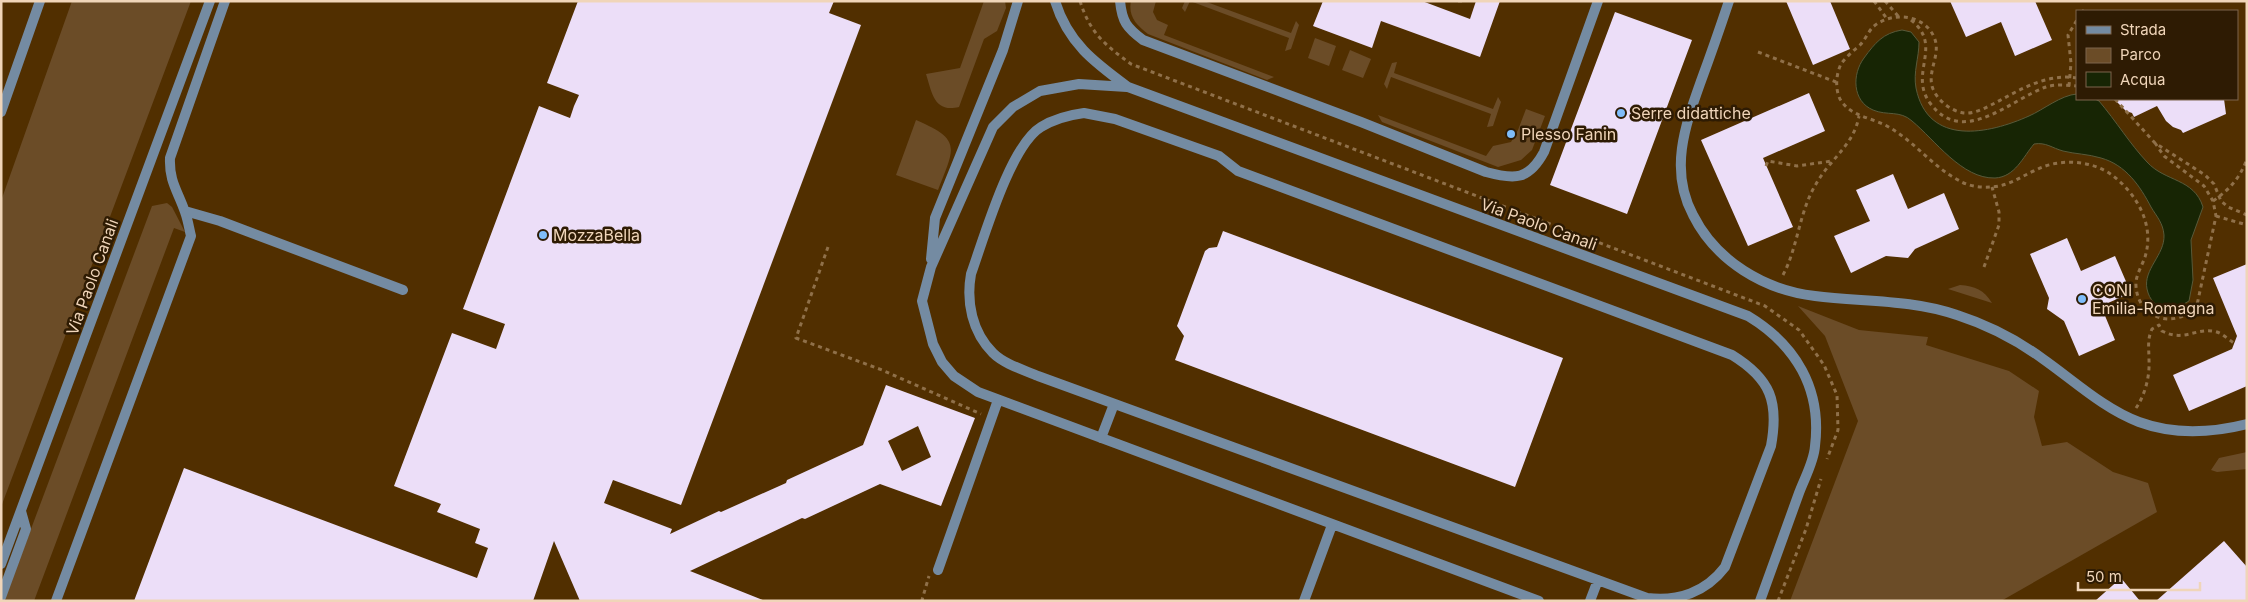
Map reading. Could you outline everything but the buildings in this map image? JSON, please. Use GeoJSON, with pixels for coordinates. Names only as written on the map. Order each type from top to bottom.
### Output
{"type":"FeatureCollection","features":[{"type":"Feature","properties":{"kind":"street"},"geometry":{"type":"LineString","coordinates":[[1,112],[40,1]]}},
{"type":"Feature","properties":{"kind":"street","name":"Via Paolo Canali"},"geometry":{"type":"LineString","coordinates":[[1,564],[210,1]]}},
{"type":"Feature","properties":{"kind":"street"},"geometry":{"type":"LineString","coordinates":[[56,601],[190,236],[185,210],[170,173],[170,158],[225,1]]}},
{"type":"Feature","properties":{"kind":"street"},"geometry":{"type":"LineString","coordinates":[[931,268],[935,218],[1003,50],[1018,1]]}},
{"type":"Feature","properties":{"kind":"street","name":"Via Paolo Canali"},"geometry":{"type":"LineString","coordinates":[[1055,1],[1061,21],[1078,46],[1100,67],[1128,87],[1748,316],[1776,335],[1795,357],[1809,383],[1816,416],[1816,448],[1760,601]]}},
{"type":"Feature","properties":{"kind":"street"},"geometry":{"type":"LineString","coordinates":[[1120,1],[1122,16],[1129,30],[1143,40],[1362,122],[1486,172],[1503,176],[1520,176],[1535,169],[1544,152],[1598,1]]}},
{"type":"Feature","properties":{"kind":"street"},"geometry":{"type":"LineString","coordinates":[[1730,1],[1684,130],[1680,155],[1681,179],[1692,214],[1714,247],[1746,273],[1777,286],[1813,296],[1901,303],[1956,314],[1999,331],[2115,410],[2161,428],[2185,431],[2213,431],[2247,424]]}},
{"type":"Feature","properties":{"kind":"street"},"geometry":{"type":"LineString","coordinates":[[1128,87],[1079,84],[1057,87],[1028,96],[1003,115],[992,127],[931,268],[922,301],[933,344],[942,362],[954,376],[978,392],[1539,601]]}},
{"type":"Feature","properties":{"kind":"street"},"geometry":{"type":"LineString","coordinates":[[1084,113],[1116,119],[1219,156],[1238,171],[1732,356],[1743,362],[1765,384],[1771,397],[1775,414],[1771,446],[1725,567],[1715,580],[1699,591],[1683,597],[1659,600],[1598,580],[1114,404],[1025,371],[994,354],[976,329],[970,311],[969,288],[971,274],[1013,160],[1040,127],[1068,116],[1084,113]]}},
{"type":"Feature","properties":{"kind":"street"},"geometry":{"type":"LineString","coordinates":[[185,210],[220,221],[403,290]]}},
{"type":"Feature","properties":{"kind":"street"},"geometry":{"type":"LineString","coordinates":[[934,572],[998,400]]}},
{"type":"Feature","properties":{"kind":"street"},"geometry":{"type":"LineString","coordinates":[[1100,438],[1114,404]]}},
{"type":"Feature","properties":{"kind":"street"},"geometry":{"type":"LineString","coordinates":[[1,597],[26,529],[21,511]]}},
{"type":"Feature","properties":{"kind":"street"},"geometry":{"type":"LineString","coordinates":[[1304,601],[1332,525]]}},
{"type":"Feature","properties":{"kind":"street"},"geometry":{"type":"LineString","coordinates":[[1590,601],[1598,580]]}},
{"type":"Feature","properties":{"kind":"path"},"geometry":{"type":"LineString","coordinates":[[1080,1],[1086,18],[1105,45],[1131,64],[1765,306],[1800,330],[1824,365],[1837,395],[1838,430],[1824,467]]}},
{"type":"Feature","properties":{"kind":"path"},"geometry":{"type":"LineString","coordinates":[[1458,1],[1463,1]]}},
{"type":"Feature","properties":{"kind":"path"},"geometry":{"type":"LineString","coordinates":[[1874,1],[1887,20]]}},
{"type":"Feature","properties":{"kind":"path"},"geometry":{"type":"LineString","coordinates":[[1885,1],[1899,16]]}},
{"type":"Feature","properties":{"kind":"path"},"geometry":{"type":"LineString","coordinates":[[2076,78],[2048,79],[2035,83],[1978,111],[1966,114],[1954,110],[1946,105],[1933,88],[1931,77],[1937,47],[1929,28],[1917,20],[1899,16],[1872,28],[1861,44],[1842,62],[1836,82],[1840,98],[1859,116],[1872,119],[1900,134],[1949,175],[1963,183],[1992,187],[2014,183],[2035,170],[2062,162],[2096,166],[2122,183],[2133,194],[2141,207],[2147,234],[2148,246],[2137,276],[2136,286],[2138,293],[2146,308],[2161,318],[2170,320],[2182,318],[2190,314],[2197,305],[2216,216],[2213,201],[2204,186],[2164,156],[2155,143],[2116,101]]}},
{"type":"Feature","properties":{"kind":"path"},"geometry":{"type":"LineString","coordinates":[[1908,18],[1924,34],[1927,44],[1921,79],[1924,90],[1936,110],[1958,121],[1982,120],[2048,87],[2076,86]]}},
{"type":"Feature","properties":{"kind":"path"},"geometry":{"type":"LineString","coordinates":[[2069,86],[2071,63],[2068,35],[2076,22]]}},
{"type":"Feature","properties":{"kind":"path"},"geometry":{"type":"LineString","coordinates":[[1758,52],[1836,82]]}},
{"type":"Feature","properties":{"kind":"path"},"geometry":{"type":"LineString","coordinates":[[1777,286],[1790,261],[1808,201],[1816,184],[1832,161],[1849,143],[1856,130],[1859,116]]}},
{"type":"Feature","properties":{"kind":"path"},"geometry":{"type":"LineString","coordinates":[[2155,143],[2205,175],[2214,184],[2219,197],[2228,207],[2247,215]]}},
{"type":"Feature","properties":{"kind":"path"},"geometry":{"type":"LineString","coordinates":[[2213,201],[2238,177],[2247,159]]}},
{"type":"Feature","properties":{"kind":"path"},"geometry":{"type":"LineString","coordinates":[[1766,166],[1768,161],[1797,166],[1832,161]]}},
{"type":"Feature","properties":{"kind":"path"},"geometry":{"type":"LineString","coordinates":[[1984,267],[1999,225],[1999,212],[1992,187]]}},
{"type":"Feature","properties":{"kind":"path"},"geometry":{"type":"LineString","coordinates":[[2216,216],[2247,226]]}},
{"type":"Feature","properties":{"kind":"path"},"geometry":{"type":"LineString","coordinates":[[828,247],[796,338],[882,370],[982,414],[979,424]]}},
{"type":"Feature","properties":{"kind":"path"},"geometry":{"type":"LineString","coordinates":[[2161,318],[2159,325],[2162,331],[2176,337],[2200,332],[2217,332],[2234,343]]}},
{"type":"Feature","properties":{"kind":"path"},"geometry":{"type":"LineString","coordinates":[[2130,417],[2141,400],[2149,373],[2148,338],[2152,329],[2159,325]]}},
{"type":"Feature","properties":{"kind":"path"},"geometry":{"type":"LineString","coordinates":[[1778,601],[1806,529],[1821,477]]}},
{"type":"Feature","properties":{"kind":"path"},"geometry":{"type":"LineString","coordinates":[[923,601],[934,572]]}},
{"type":"Feature","properties":{"kind":"green space"},"geometry":{"type":"Polygon","coordinates":[[[72,1],[191,1],[1,507],[1,201],[72,1]]]}},
{"type":"Feature","properties":{"kind":"green space"},"geometry":{"type":"Polygon","coordinates":[[[984,1],[1005,1],[1006,8],[997,31],[984,39],[959,107],[944,107],[935,100],[926,74],[960,68],[984,1]]]}},
{"type":"Feature","properties":{"kind":"green space"},"geometry":{"type":"Polygon","coordinates":[[[1131,1],[1156,1],[1153,12],[1157,20],[1168,25],[1164,35],[1274,77],[1267,80],[1148,34],[1134,20],[1130,6],[1131,1]]]}},
{"type":"Feature","properties":{"kind":"green space"},"geometry":{"type":"Polygon","coordinates":[[[1185,1],[1190,1],[1185,12],[1182,8],[1185,1]]]}},
{"type":"Feature","properties":{"kind":"green space"},"geometry":{"type":"Polygon","coordinates":[[[1190,1],[1204,1],[1291,33],[1296,21],[1299,25],[1291,49],[1285,51],[1289,38],[1190,1]]]}},
{"type":"Feature","properties":{"kind":"green space"},"geometry":{"type":"Polygon","coordinates":[[[1315,38],[1336,46],[1329,66],[1308,58],[1315,38]]]}},
{"type":"Feature","properties":{"kind":"green space"},"geometry":{"type":"Polygon","coordinates":[[[1350,50],[1371,59],[1363,78],[1342,70],[1350,50]]]}},
{"type":"Feature","properties":{"kind":"green space"},"geometry":{"type":"Polygon","coordinates":[[[1397,62],[1394,73],[1493,109],[1498,97],[1501,102],[1493,126],[1487,127],[1491,114],[1391,77],[1387,89],[1384,84],[1392,63],[1397,62]]]}},
{"type":"Feature","properties":{"kind":"green space"},"geometry":{"type":"Polygon","coordinates":[[[1526,109],[1545,116],[1532,150],[1521,160],[1498,167],[1382,122],[1378,115],[1486,156],[1493,146],[1511,142],[1526,109]]]}},
{"type":"Feature","properties":{"kind":"green space"},"geometry":{"type":"Polygon","coordinates":[[[916,120],[942,133],[951,147],[948,164],[938,190],[896,175],[916,120]]]}},
{"type":"Feature","properties":{"kind":"green space"},"geometry":{"type":"Polygon","coordinates":[[[167,203],[172,207],[185,232],[174,228],[34,601],[4,601],[152,206],[167,203]]]}},
{"type":"Feature","properties":{"kind":"green space"},"geometry":{"type":"Polygon","coordinates":[[[1960,285],[1970,286],[1979,290],[1992,303],[1948,289],[1960,285]]]}},
{"type":"Feature","properties":{"kind":"green space"},"geometry":{"type":"Polygon","coordinates":[[[1798,306],[1859,330],[1928,337],[1926,345],[2009,371],[2039,391],[2034,417],[2042,446],[2067,442],[2113,472],[2148,483],[2157,512],[2001,601],[1790,601],[1858,421],[1825,336],[1798,306]]]}},
{"type":"Feature","properties":{"kind":"green space"},"geometry":{"type":"Polygon","coordinates":[[[2247,452],[2247,469],[2217,472],[2211,470],[2219,458],[2247,452]]]}},
{"type":"Feature","properties":{"kind":"water"},"geometry":{"type":"Polygon","coordinates":[[[1895,31],[1911,32],[1919,42],[1916,88],[1923,107],[1933,120],[1946,128],[1962,131],[1979,131],[1996,128],[2029,116],[2071,95],[2076,94],[2076,100],[2099,101],[2147,162],[2162,173],[2186,185],[2199,198],[2203,207],[2191,240],[2193,280],[2189,301],[2170,308],[2158,306],[2150,297],[2147,289],[2148,275],[2161,249],[2164,235],[2162,227],[2137,184],[2125,171],[2110,161],[2063,151],[2046,145],[2034,144],[2018,166],[2008,174],[1995,178],[1983,177],[1960,165],[1903,115],[1878,112],[1866,106],[1861,100],[1856,87],[1857,72],[1860,64],[1880,40],[1895,31]]]}},
{"type":"Feature","properties":{"kind":"place","name":"Serre didattiche"},"geometry":{"type":"Point","coordinates":[1621,113]}},
{"type":"Feature","properties":{"kind":"place","name":"Plesso Fanin"},"geometry":{"type":"Point","coordinates":[1511,134]}},
{"type":"Feature","properties":{"kind":"place","name":"MozzaBella"},"geometry":{"type":"Point","coordinates":[543,235]}},
{"type":"Feature","properties":{"kind":"place","name":"CONI Emilia-Romagna"},"geometry":{"type":"Point","coordinates":[2082,299]}}]}
